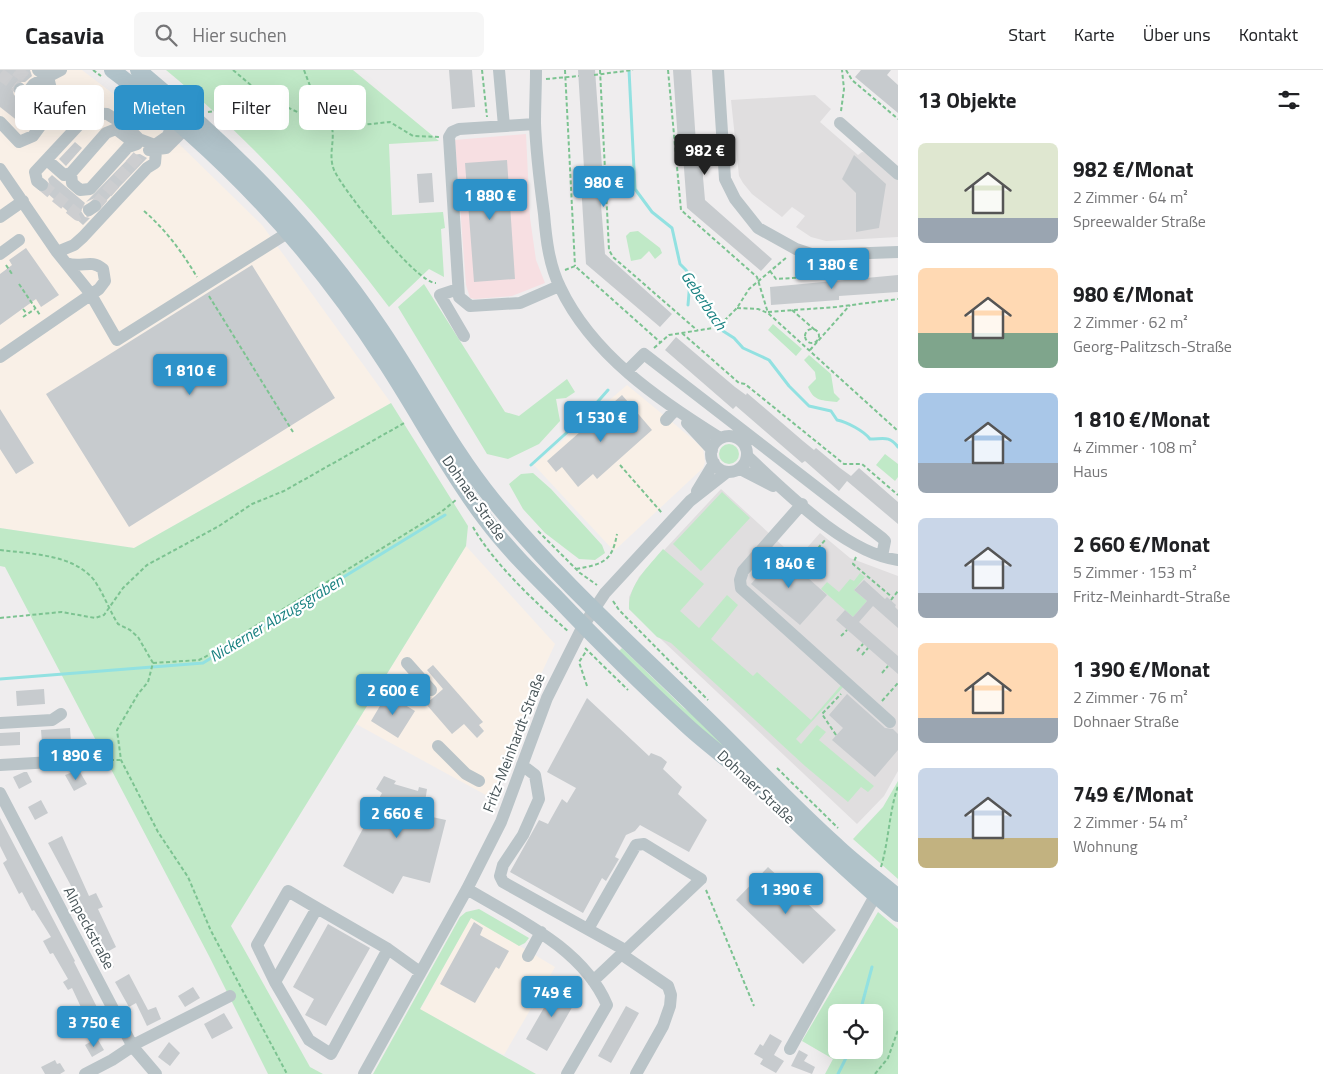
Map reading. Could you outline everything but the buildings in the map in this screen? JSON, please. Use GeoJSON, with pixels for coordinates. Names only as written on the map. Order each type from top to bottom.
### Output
{"type":"FeatureCollection","features":[{"type":"Feature","properties":{"kind":"main road","name":"Dohnaer Straße"},"geometry":{"type":"LineString","coordinates":[[138,70],[229,149],[273,193],[320,248],[378,325],[447,435],[493,500],[593,609],[837,847],[898,897]]}},
{"type":"Feature","properties":{"kind":"main road","name":"Dohnaer Straße"},"geometry":{"type":"LineString","coordinates":[[106,73],[124,85]]}},
{"type":"Feature","properties":{"kind":"main road","name":"Dohnaer Straße"},"geometry":{"type":"LineString","coordinates":[[187,130],[230,170],[289,232],[355,317],[466,492],[486,520],[579,632],[744,774],[835,861],[898,914]]}},
{"type":"Feature","properties":{"kind":"street"},"geometry":{"type":"LineString","coordinates":[[499,70],[504,126]]}},
{"type":"Feature","properties":{"kind":"street"},"geometry":{"type":"LineString","coordinates":[[718,70],[725,179],[735,199],[758,228],[796,249],[814,255],[898,252]]}},
{"type":"Feature","properties":{"kind":"street"},"geometry":{"type":"LineString","coordinates":[[0,122],[19,142],[33,136],[55,106],[52,72],[27,84]]}},
{"type":"Feature","properties":{"kind":"street"},"geometry":{"type":"LineString","coordinates":[[536,75],[535,124],[547,242],[559,286],[577,318],[592,337],[627,371],[675,410],[720,438],[730,436],[739,439],[746,448],[747,456],[740,469]]}},
{"type":"Feature","properties":{"kind":"street"},"geometry":{"type":"LineString","coordinates":[[42,185],[37,180],[35,172],[90,113],[107,114],[114,118]]}},
{"type":"Feature","properties":{"kind":"street"},"geometry":{"type":"LineString","coordinates":[[840,123],[898,174]]}},
{"type":"Feature","properties":{"kind":"street"},"geometry":{"type":"LineString","coordinates":[[535,124],[459,129],[452,132],[449,136],[459,297],[470,306],[520,302],[559,286]]}},
{"type":"Feature","properties":{"kind":"street"},"geometry":{"type":"LineString","coordinates":[[47,160],[64,175],[71,173],[106,134],[116,129],[144,149],[155,163],[146,168],[83,237],[74,245],[57,252]]}},
{"type":"Feature","properties":{"kind":"street"},"geometry":{"type":"LineString","coordinates":[[130,130],[139,139],[155,145],[174,130]]}},
{"type":"Feature","properties":{"kind":"street"},"geometry":{"type":"LineString","coordinates":[[71,173],[72,183],[80,190],[90,189],[128,147],[144,149],[166,148],[176,130]]}},
{"type":"Feature","properties":{"kind":"street"},"geometry":{"type":"LineString","coordinates":[[0,169],[57,252],[90,294],[117,340],[289,232]]}},
{"type":"Feature","properties":{"kind":"street"},"geometry":{"type":"LineString","coordinates":[[0,217],[23,201]]}},
{"type":"Feature","properties":{"kind":"street"},"geometry":{"type":"LineString","coordinates":[[2,258],[19,240]]}},
{"type":"Feature","properties":{"kind":"street"},"geometry":{"type":"LineString","coordinates":[[0,357],[99,288],[104,281],[103,269],[91,263],[79,266],[66,263]]}},
{"type":"Feature","properties":{"kind":"street"},"geometry":{"type":"LineString","coordinates":[[458,289],[440,295],[464,336]]}},
{"type":"Feature","properties":{"kind":"street"},"geometry":{"type":"LineString","coordinates":[[627,371],[644,354],[882,538],[885,544],[882,556]]}},
{"type":"Feature","properties":{"kind":"street"},"geometry":{"type":"LineString","coordinates":[[666,420],[675,410]]}},
{"type":"Feature","properties":{"kind":"street"},"geometry":{"type":"LineString","coordinates":[[675,410],[712,450],[714,463],[690,501]]}},
{"type":"Feature","properties":{"kind":"street"},"geometry":{"type":"LineString","coordinates":[[712,450],[720,438]]}},
{"type":"Feature","properties":{"kind":"street"},"geometry":{"type":"LineString","coordinates":[[747,456],[787,492],[850,543],[882,556],[898,560]]}},
{"type":"Feature","properties":{"kind":"street"},"geometry":{"type":"LineString","coordinates":[[714,463],[727,472]]}},
{"type":"Feature","properties":{"kind":"street"},"geometry":{"type":"LineString","coordinates":[[690,501],[727,472],[740,469],[787,492]]}},
{"type":"Feature","properties":{"kind":"street","name":"Fritz-Meinhardt-Straße"},"geometry":{"type":"LineString","coordinates":[[364,1074],[467,889],[501,822],[547,698],[579,632],[605,593],[690,501]]}},
{"type":"Feature","properties":{"kind":"street"},"geometry":{"type":"LineString","coordinates":[[802,504],[743,571],[740,584],[750,598],[890,722]]}},
{"type":"Feature","properties":{"kind":"street"},"geometry":{"type":"LineString","coordinates":[[407,663],[431,690]]}},
{"type":"Feature","properties":{"kind":"street"},"geometry":{"type":"LineString","coordinates":[[0,723],[52,720],[62,714]]}},
{"type":"Feature","properties":{"kind":"street"},"geometry":{"type":"LineString","coordinates":[[438,746],[466,774],[479,780]]}},
{"type":"Feature","properties":{"kind":"street"},"geometry":{"type":"LineString","coordinates":[[0,765],[87,760]]}},
{"type":"Feature","properties":{"kind":"street"},"geometry":{"type":"LineString","coordinates":[[522,764],[535,775],[539,799],[524,835],[503,865],[500,876],[503,882],[588,929],[623,952],[668,986],[671,995],[670,1006],[662,1026],[636,1074]]}},
{"type":"Feature","properties":{"kind":"street","name":"Alnpeckstraße"},"geometry":{"type":"LineString","coordinates":[[0,793],[133,1047],[156,1074]]}},
{"type":"Feature","properties":{"kind":"street"},"geometry":{"type":"LineString","coordinates":[[588,929],[636,845],[644,844],[701,879],[594,981]]}},
{"type":"Feature","properties":{"kind":"street"},"geometry":{"type":"LineString","coordinates":[[467,889],[541,932],[576,962],[594,981],[607,1005],[567,1074]]}},
{"type":"Feature","properties":{"kind":"street"},"geometry":{"type":"LineString","coordinates":[[388,949],[331,1054],[309,1040],[275,982],[257,945],[288,891],[388,949],[420,972]]}},
{"type":"Feature","properties":{"kind":"street"},"geometry":{"type":"LineString","coordinates":[[790,1049],[875,896]]}},
{"type":"Feature","properties":{"kind":"street"},"geometry":{"type":"LineString","coordinates":[[275,982],[318,908]]}},
{"type":"Feature","properties":{"kind":"street"},"geometry":{"type":"LineString","coordinates":[[528,956],[541,932]]}},
{"type":"Feature","properties":{"kind":"street"},"geometry":{"type":"LineString","coordinates":[[85,1074],[139,1042],[230,996]]}},
{"type":"Feature","properties":{"kind":"path"},"geometry":{"type":"LineString","coordinates":[[93,70],[106,73]]}},
{"type":"Feature","properties":{"kind":"path"},"geometry":{"type":"LineString","coordinates":[[233,70],[251,85]]}},
{"type":"Feature","properties":{"kind":"path"},"geometry":{"type":"LineString","coordinates":[[304,70],[310,85]]}},
{"type":"Feature","properties":{"kind":"path"},"geometry":{"type":"LineString","coordinates":[[482,70],[488,127]]}},
{"type":"Feature","properties":{"kind":"path"},"geometry":{"type":"LineString","coordinates":[[565,70],[575,266],[660,342]]}},
{"type":"Feature","properties":{"kind":"path"},"geometry":{"type":"LineString","coordinates":[[600,70],[608,250],[613,257],[698,331]]}},
{"type":"Feature","properties":{"kind":"path"},"geometry":{"type":"LineString","coordinates":[[594,75],[634,70]]}},
{"type":"Feature","properties":{"kind":"path"},"geometry":{"type":"LineString","coordinates":[[668,70],[681,210],[757,277],[768,312],[898,431]]}},
{"type":"Feature","properties":{"kind":"path"},"geometry":{"type":"LineString","coordinates":[[840,123],[844,90],[842,70]]}},
{"type":"Feature","properties":{"kind":"path"},"geometry":{"type":"LineString","coordinates":[[846,70],[852,80],[898,119]]}},
{"type":"Feature","properties":{"kind":"path"},"geometry":{"type":"LineString","coordinates":[[536,75],[579,76]]}},
{"type":"Feature","properties":{"kind":"path"},"geometry":{"type":"LineString","coordinates":[[206,112],[214,111]]}},
{"type":"Feature","properties":{"kind":"path"},"geometry":{"type":"LineString","coordinates":[[366,124],[390,122],[413,136],[449,136]]}},
{"type":"Feature","properties":{"kind":"path"},"geometry":{"type":"LineString","coordinates":[[332,130],[330,148],[334,168],[345,189],[389,244],[430,284]]}},
{"type":"Feature","properties":{"kind":"path"},"geometry":{"type":"LineString","coordinates":[[144,211],[160,224],[181,250],[293,432]]}},
{"type":"Feature","properties":{"kind":"path"},"geometry":{"type":"LineString","coordinates":[[644,354],[669,335],[712,328],[725,320],[758,281],[796,249]]}},
{"type":"Feature","properties":{"kind":"path"},"geometry":{"type":"LineString","coordinates":[[770,272],[776,279],[825,276],[824,256]]}},
{"type":"Feature","properties":{"kind":"path"},"geometry":{"type":"LineString","coordinates":[[2,258],[12,274]]}},
{"type":"Feature","properties":{"kind":"path"},"geometry":{"type":"LineString","coordinates":[[556,273],[575,266]]}},
{"type":"Feature","properties":{"kind":"path"},"geometry":{"type":"LineString","coordinates":[[19,284],[46,324]]}},
{"type":"Feature","properties":{"kind":"path"},"geometry":{"type":"LineString","coordinates":[[737,308],[758,309],[768,312],[898,299]]}},
{"type":"Feature","properties":{"kind":"path"},"geometry":{"type":"LineString","coordinates":[[810,350],[850,305]]}},
{"type":"Feature","properties":{"kind":"path"},"geometry":{"type":"LineString","coordinates":[[23,308],[27,314]]}},
{"type":"Feature","properties":{"kind":"path"},"geometry":{"type":"LineString","coordinates":[[23,317],[35,309]]}},
{"type":"Feature","properties":{"kind":"path"},"geometry":{"type":"LineString","coordinates":[[792,310],[822,336]]}},
{"type":"Feature","properties":{"kind":"path"},"geometry":{"type":"LineString","coordinates":[[799,342],[809,330],[815,330]]}},
{"type":"Feature","properties":{"kind":"path"},"geometry":{"type":"LineString","coordinates":[[805,334],[807,342],[813,344],[819,337],[815,330]]}},
{"type":"Feature","properties":{"kind":"path"},"geometry":{"type":"LineString","coordinates":[[682,333],[739,383],[745,384],[844,464],[862,464],[898,495]]}},
{"type":"Feature","properties":{"kind":"path"},"geometry":{"type":"LineString","coordinates":[[0,618],[62,612],[95,618],[104,615],[108,606],[123,588],[147,565],[219,526],[252,504],[284,490],[408,421]]}},
{"type":"Feature","properties":{"kind":"path"},"geometry":{"type":"LineString","coordinates":[[620,465],[662,513]]}},
{"type":"Feature","properties":{"kind":"path"},"geometry":{"type":"LineString","coordinates":[[153,663],[199,660],[205,657],[441,512],[466,492]]}},
{"type":"Feature","properties":{"kind":"path"},"geometry":{"type":"LineString","coordinates":[[472,524],[482,541],[531,596],[579,632]]}},
{"type":"Feature","properties":{"kind":"path"},"geometry":{"type":"LineString","coordinates":[[576,568],[608,560],[617,534]]}},
{"type":"Feature","properties":{"kind":"path"},"geometry":{"type":"LineString","coordinates":[[801,568],[828,537]]}},
{"type":"Feature","properties":{"kind":"path"},"geometry":{"type":"LineString","coordinates":[[0,550],[49,557],[82,568],[99,588],[118,624],[130,630],[138,637],[153,663],[148,682],[138,694],[117,730],[121,760],[158,832],[188,877],[211,931],[287,1074]]}},
{"type":"Feature","properties":{"kind":"path"},"geometry":{"type":"LineString","coordinates":[[856,557],[853,564],[892,599],[898,591]]}},
{"type":"Feature","properties":{"kind":"path"},"geometry":{"type":"LineString","coordinates":[[580,573],[605,593],[708,700]]}},
{"type":"Feature","properties":{"kind":"path"},"geometry":{"type":"LineString","coordinates":[[841,636],[847,630]]}},
{"type":"Feature","properties":{"kind":"path"},"geometry":{"type":"LineString","coordinates":[[857,651],[863,644]]}},
{"type":"Feature","properties":{"kind":"path"},"geometry":{"type":"LineString","coordinates":[[862,655],[868,648]]}},
{"type":"Feature","properties":{"kind":"path"},"geometry":{"type":"LineString","coordinates":[[587,650],[579,662],[587,686]]}},
{"type":"Feature","properties":{"kind":"path"},"geometry":{"type":"LineString","coordinates":[[882,673],[888,666]]}},
{"type":"Feature","properties":{"kind":"path"},"geometry":{"type":"LineString","coordinates":[[875,708],[898,683]]}},
{"type":"Feature","properties":{"kind":"path"},"geometry":{"type":"LineString","coordinates":[[836,735],[822,714],[848,685]]}},
{"type":"Feature","properties":{"kind":"path"},"geometry":{"type":"LineString","coordinates":[[87,760],[121,760]]}},
{"type":"Feature","properties":{"kind":"path"},"geometry":{"type":"LineString","coordinates":[[777,768],[839,829]]}},
{"type":"Feature","properties":{"kind":"path"},"geometry":{"type":"LineString","coordinates":[[874,862],[881,869],[886,851],[891,806],[898,786]]}},
{"type":"Feature","properties":{"kind":"path"},"geometry":{"type":"LineString","coordinates":[[701,879],[754,1006]]}},
{"type":"Feature","properties":{"kind":"path"},"geometry":{"type":"LineString","coordinates":[[875,1074],[888,1058],[898,1030]]}},
{"type":"Feature","properties":{"kind":"shaded area"},"geometry":{"type":"Polygon","coordinates":[[[0,70],[82,70],[102,85],[15,85],[15,130],[104,130],[104,87],[114,94],[114,130],[161,130],[179,144],[262,225],[391,403],[134,548],[0,528],[0,70]]]}},
{"type":"Feature","properties":{"kind":"shaded area"},"geometry":{"type":"Polygon","coordinates":[[[815,95],[831,109],[820,122],[858,155],[862,152],[869,153],[898,178],[898,237],[826,241],[811,237],[796,227],[805,216],[792,207],[782,217],[752,194],[743,183],[739,176],[731,100],[815,95]]]}},
{"type":"Feature","properties":{"kind":"shaded area"},"geometry":{"type":"Polygon","coordinates":[[[526,134],[530,218],[536,260],[545,283],[512,296],[470,298],[466,285],[455,140],[526,134]]]}},
{"type":"Feature","properties":{"kind":"shaded area"},"geometry":{"type":"Polygon","coordinates":[[[627,385],[695,441],[703,449],[705,462],[703,468],[614,551],[534,465],[627,385]]]}},
{"type":"Feature","properties":{"kind":"shaded area"},"geometry":{"type":"Polygon","coordinates":[[[721,489],[797,559],[820,533],[850,558],[898,576],[898,771],[884,796],[857,824],[629,609],[629,597],[639,577],[721,489]]]}},
{"type":"Feature","properties":{"kind":"shaded area"},"geometry":{"type":"Polygon","coordinates":[[[466,546],[555,644],[526,707],[495,800],[356,724],[466,546]]]}},
{"type":"Feature","properties":{"kind":"shaded area"},"geometry":{"type":"Polygon","coordinates":[[[471,917],[555,967],[504,1055],[420,1010],[471,917]]]}},
{"type":"Feature","properties":{"kind":"green space"},"geometry":{"type":"Polygon","coordinates":[[[166,70],[353,70],[439,141],[389,144],[392,215],[443,212],[445,228],[441,229],[444,277],[429,269],[389,307],[311,211],[233,130],[289,130],[289,85],[214,85],[214,112],[204,103],[204,85],[184,85],[166,70]]]}},
{"type":"Feature","properties":{"kind":"green space"},"geometry":{"type":"Polygon","coordinates":[[[638,231],[660,248],[662,253],[655,259],[649,251],[641,259],[631,261],[626,236],[630,232],[638,231]]]}},
{"type":"Feature","properties":{"kind":"green space"},"geometry":{"type":"Polygon","coordinates":[[[424,284],[505,412],[519,416],[567,379],[575,392],[566,398],[556,399],[560,421],[539,444],[508,459],[487,454],[398,307],[424,284]]]}},
{"type":"Feature","properties":{"kind":"green space"},"geometry":{"type":"Polygon","coordinates":[[[773,324],[802,349],[796,356],[768,330],[773,324]]]}},
{"type":"Feature","properties":{"kind":"green space"},"geometry":{"type":"Polygon","coordinates":[[[809,355],[831,374],[834,393],[840,399],[837,402],[816,398],[810,392],[808,387],[816,379],[815,372],[804,360],[809,355]]]}},
{"type":"Feature","properties":{"kind":"green space"},"geometry":{"type":"Polygon","coordinates":[[[391,403],[468,526],[466,546],[231,926],[310,1067],[323,1074],[268,1074],[209,956],[5,567],[0,566],[0,528],[134,548],[391,403]]]}},
{"type":"Feature","properties":{"kind":"green space"},"geometry":{"type":"Polygon","coordinates":[[[729,444],[736,447],[739,454],[736,461],[729,464],[722,461],[719,454],[722,447],[729,444]]]}},
{"type":"Feature","properties":{"kind":"green space"},"geometry":{"type":"Polygon","coordinates":[[[885,454],[898,464],[898,477],[895,481],[876,465],[885,454]]]}},
{"type":"Feature","properties":{"kind":"green space"},"geometry":{"type":"Polygon","coordinates":[[[533,473],[551,489],[602,545],[605,553],[595,560],[579,559],[545,533],[523,509],[509,484],[521,474],[533,473]]]}},
{"type":"Feature","properties":{"kind":"green space"},"geometry":{"type":"Polygon","coordinates":[[[722,492],[750,518],[701,571],[673,544],[722,492]]]}},
{"type":"Feature","properties":{"kind":"green space"},"geometry":{"type":"Polygon","coordinates":[[[663,549],[704,584],[680,611],[699,628],[727,595],[738,605],[711,639],[753,676],[757,672],[811,720],[842,684],[844,686],[796,739],[801,744],[817,725],[826,732],[819,740],[874,786],[868,792],[861,787],[848,802],[805,766],[671,643],[657,637],[629,609],[635,584],[663,549]]]}},
{"type":"Feature","properties":{"kind":"green space"},"geometry":{"type":"Polygon","coordinates":[[[860,573],[865,577],[854,590],[867,601],[853,617],[821,589],[827,582],[839,592],[850,579],[854,581],[860,573]]]}},
{"type":"Feature","properties":{"kind":"green space"},"geometry":{"type":"Polygon","coordinates":[[[622,648],[684,708],[706,725],[814,830],[697,727],[619,651],[622,648]]]}},
{"type":"Feature","properties":{"kind":"green space"},"geometry":{"type":"Polygon","coordinates":[[[898,781],[898,879],[853,839],[883,807],[898,781]]]}},
{"type":"Feature","properties":{"kind":"green space"},"geometry":{"type":"Polygon","coordinates":[[[479,909],[529,938],[519,946],[471,918],[420,1009],[536,1074],[373,1074],[460,917],[466,912],[479,909]]]}},
{"type":"Feature","properties":{"kind":"green space"},"geometry":{"type":"Polygon","coordinates":[[[878,912],[898,929],[898,1074],[825,1074],[833,1059],[883,1059],[883,1004],[828,1004],[828,1056],[802,1041],[878,912]]]}},
{"type":"Feature","properties":{"kind":"waterway","name":"Geberbach"},"geometry":{"type":"LineString","coordinates":[[629,70],[635,189],[652,212],[672,228],[680,264],[686,270],[723,331],[734,338],[743,348],[769,360],[789,386],[809,406],[831,411],[837,420],[855,427],[870,439],[889,439],[898,447]]}},
{"type":"Feature","properties":{"kind":"waterway"},"geometry":{"type":"LineString","coordinates":[[688,305],[690,281]]}},
{"type":"Feature","properties":{"kind":"waterway"},"geometry":{"type":"LineString","coordinates":[[531,465],[585,416],[608,390]]}},
{"type":"Feature","properties":{"kind":"waterway","name":"Nickerner Abzugsgraben"},"geometry":{"type":"LineString","coordinates":[[0,679],[203,663],[445,515]]}},
{"type":"Feature","properties":{"kind":"waterway","name":"Geberbach"},"geometry":{"type":"LineString","coordinates":[[862,1004],[872,967]]}},
{"type":"Feature","properties":{"kind":"waterway","name":"Geberbach"},"geometry":{"type":"LineString","coordinates":[[838,1074],[846,1059]]}},
{"type":"Feature","properties":{"kind":"tunnel"},"geometry":{"type":"LineString","coordinates":[[16,70],[27,79]]}},
{"type":"Feature","properties":{"kind":"tunnel"},"geometry":{"type":"LineString","coordinates":[[0,74],[15,85]]}},
{"type":"Feature","properties":{"kind":"tunnel"},"geometry":{"type":"LineString","coordinates":[[95,206],[140,154]]}},
{"type":"Feature","properties":{"kind":"tunnel"},"geometry":{"type":"LineString","coordinates":[[42,185],[78,215],[89,210]]}}]}
